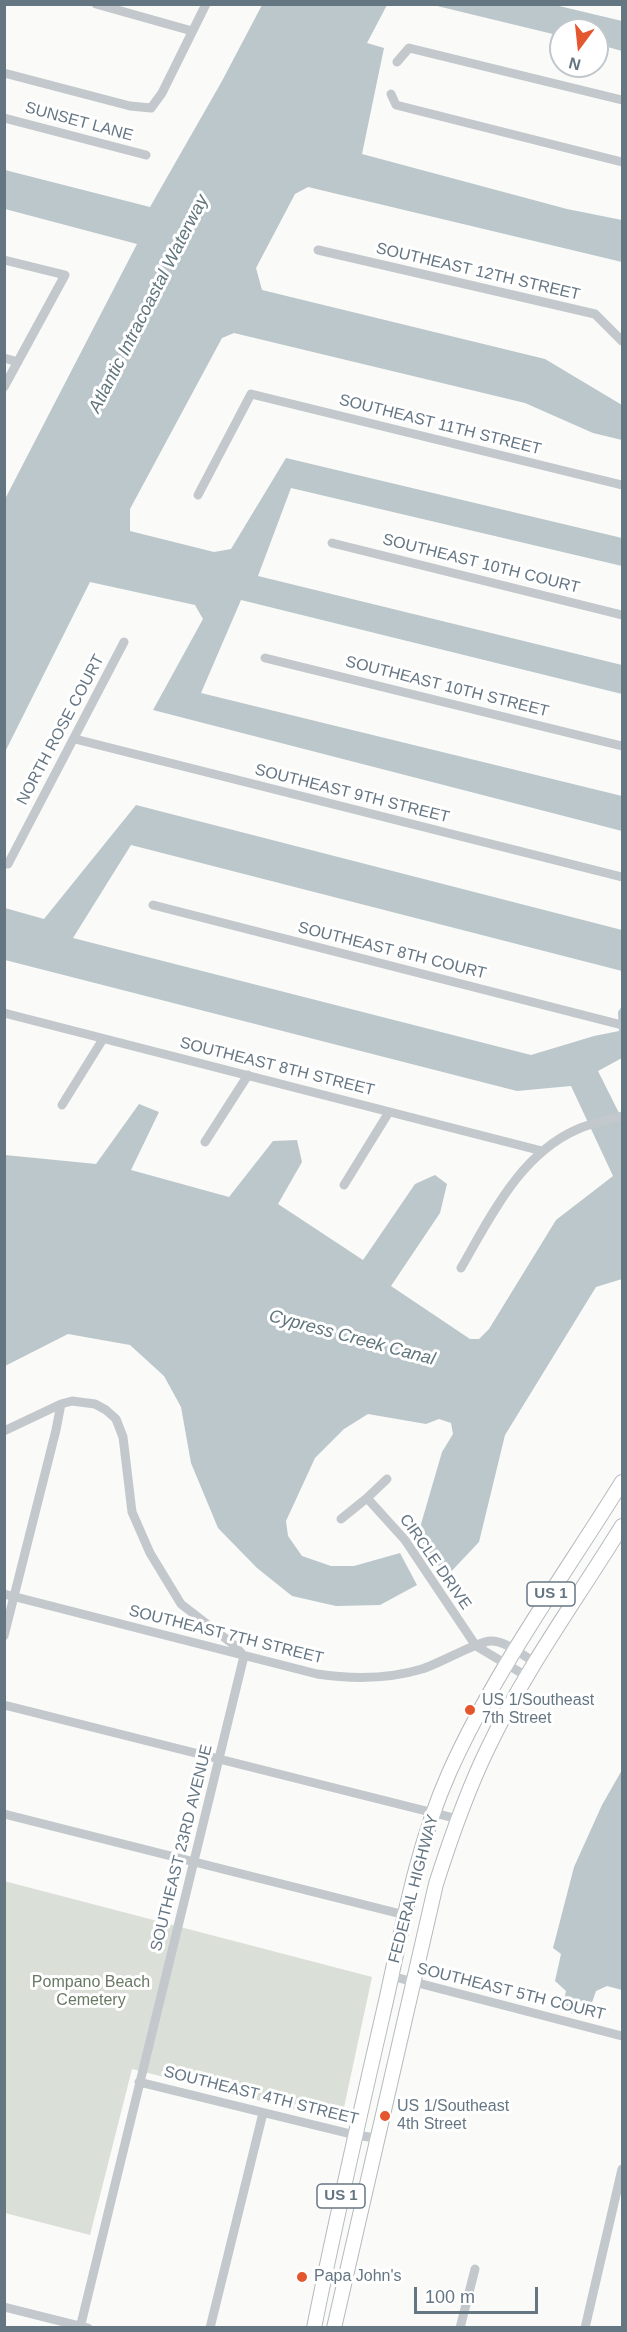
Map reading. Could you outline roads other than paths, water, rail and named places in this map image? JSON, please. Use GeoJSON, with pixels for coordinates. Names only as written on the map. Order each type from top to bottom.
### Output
{"type":"FeatureCollection","features":[{"type":"Feature","properties":{"kind":"main road","name":"FEDERAL HIGHWAY"},"geometry":{"type":"LineString","coordinates":[[314,2328],[405,1915],[433,1814],[465,1739],[515,1651],[621,1491]]}},
{"type":"Feature","properties":{"kind":"main road","name":"FEDERAL HIGHWAY"},"geometry":{"type":"LineString","coordinates":[[334,2328],[412,1982],[436,1884],[458,1819],[489,1746],[536,1663],[622,1526]]}},
{"type":"Feature","properties":{"kind":"street"},"geometry":{"type":"LineString","coordinates":[[96,4],[192,31]]}},
{"type":"Feature","properties":{"kind":"street"},"geometry":{"type":"LineString","coordinates":[[4,73],[130,106],[151,108],[162,93],[206,4]]}},
{"type":"Feature","properties":{"kind":"street"},"geometry":{"type":"LineString","coordinates":[[397,62],[409,48],[622,100]]}},
{"type":"Feature","properties":{"kind":"street"},"geometry":{"type":"LineString","coordinates":[[391,94],[396,105],[622,162]]}},
{"type":"Feature","properties":{"kind":"street","name":"SUNSET LANE"},"geometry":{"type":"LineString","coordinates":[[4,118],[146,155]]}},
{"type":"Feature","properties":{"kind":"street","name":"SOUTHEAST 12TH STREET"},"geometry":{"type":"LineString","coordinates":[[318,250],[595,314],[622,340]]}},
{"type":"Feature","properties":{"kind":"street"},"geometry":{"type":"LineString","coordinates":[[4,260],[64,275],[4,387]]}},
{"type":"Feature","properties":{"kind":"street"},"geometry":{"type":"LineString","coordinates":[[4,358],[18,362]]}},
{"type":"Feature","properties":{"kind":"street","name":"SOUTHEAST 11TH STREET"},"geometry":{"type":"LineString","coordinates":[[198,495],[251,394],[622,485]]}},
{"type":"Feature","properties":{"kind":"street","name":"SOUTHEAST 10TH COURT"},"geometry":{"type":"LineString","coordinates":[[332,543],[622,615]]}},
{"type":"Feature","properties":{"kind":"street","name":"NORTH ROSE COURT"},"geometry":{"type":"LineString","coordinates":[[8,864],[124,642]]}},
{"type":"Feature","properties":{"kind":"street","name":"SOUTHEAST 10TH STREET"},"geometry":{"type":"LineString","coordinates":[[265,658],[622,746]]}},
{"type":"Feature","properties":{"kind":"street","name":"SOUTHEAST 9TH STREET"},"geometry":{"type":"LineString","coordinates":[[75,739],[622,877]]}},
{"type":"Feature","properties":{"kind":"street","name":"SOUTHEAST 8TH COURT"},"geometry":{"type":"LineString","coordinates":[[153,905],[622,1025]]}},
{"type":"Feature","properties":{"kind":"street","name":"SOUTHEAST 8TH STREET"},"geometry":{"type":"LineString","coordinates":[[4,1013],[542,1151]]}},
{"type":"Feature","properties":{"kind":"street"},"geometry":{"type":"LineString","coordinates":[[62,1105],[103,1039]]}},
{"type":"Feature","properties":{"kind":"street"},"geometry":{"type":"LineString","coordinates":[[205,1142],[248,1075]]}},
{"type":"Feature","properties":{"kind":"street"},"geometry":{"type":"LineString","coordinates":[[344,1185],[389,1112]]}},
{"type":"Feature","properties":{"kind":"street"},"geometry":{"type":"LineString","coordinates":[[461,1268],[512,1184],[542,1151],[579,1129],[622,1116]]}},
{"type":"Feature","properties":{"kind":"street"},"geometry":{"type":"LineString","coordinates":[[4,1431],[72,1401],[95,1404],[116,1419],[123,1437],[132,1512],[150,1554],[181,1604],[234,1645],[244,1656]]}},
{"type":"Feature","properties":{"kind":"street"},"geometry":{"type":"LineString","coordinates":[[4,1636],[61,1404]]}},
{"type":"Feature","properties":{"kind":"street"},"geometry":{"type":"LineString","coordinates":[[341,1519],[387,1479]]}},
{"type":"Feature","properties":{"kind":"street","name":"CIRCLE DRIVE"},"geometry":{"type":"LineString","coordinates":[[367,1497],[405,1540],[476,1647]]}},
{"type":"Feature","properties":{"kind":"street","name":"SOUTHEAST 7TH STREET"},"geometry":{"type":"LineString","coordinates":[[4,1594],[317,1674],[343,1677],[399,1674],[423,1669],[491,1641],[500,1643],[536,1663]]}},
{"type":"Feature","properties":{"kind":"street"},"geometry":{"type":"LineString","coordinates":[[476,1647],[528,1677]]}},
{"type":"Feature","properties":{"kind":"street","name":"SOUTHEAST 23RD AVENUE"},"geometry":{"type":"LineString","coordinates":[[83,2327],[139,2082],[195,1863],[244,1656]]}},
{"type":"Feature","properties":{"kind":"street"},"geometry":{"type":"LineString","coordinates":[[4,1705],[458,1819]]}},
{"type":"Feature","properties":{"kind":"street"},"geometry":{"type":"LineString","coordinates":[[4,1814],[405,1915]]}},
{"type":"Feature","properties":{"kind":"street","name":"SOUTHEAST 5TH COURT"},"geometry":{"type":"LineString","coordinates":[[391,1976],[622,2036]]}},
{"type":"Feature","properties":{"kind":"street","name":"SOUTHEAST 4TH STREET"},"geometry":{"type":"LineString","coordinates":[[139,2082],[355,2135],[376,2138]]}},
{"type":"Feature","properties":{"kind":"street"},"geometry":{"type":"LineString","coordinates":[[210,2328],[263,2113]]}},
{"type":"Feature","properties":{"kind":"street"},"geometry":{"type":"LineString","coordinates":[[585,2328],[618,2211],[622,2169]]}},
{"type":"Feature","properties":{"kind":"street"},"geometry":{"type":"LineString","coordinates":[[460,2328],[475,2269]]}},
{"type":"Feature","properties":{"kind":"street"},"geometry":{"type":"LineString","coordinates":[[4,2307],[83,2327]]}},
{"type":"Feature","properties":{"kind":"water","name":"Atlantic Intracoastal Waterway"},"geometry":{"type":"Polygon","coordinates":[[[262,5],[387,5],[367,43],[384,48],[362,154],[567,209],[622,220],[622,262],[308,187],[295,194],[256,268],[262,290],[545,359],[622,405],[622,440],[593,433],[525,403],[234,333],[222,338],[130,509],[130,531],[214,552],[231,549],[286,458],[622,538],[622,566],[291,488],[258,576],[622,665],[622,694],[241,600],[201,693],[622,796],[622,831],[153,710],[203,619],[195,605],[90,582],[5,752],[5,499],[137,244],[5,209],[5,170],[150,207],[222,81],[262,5]]]}},
{"type":"Feature","properties":{"kind":"water"},"geometry":{"type":"Polygon","coordinates":[[[433,5],[555,5],[622,21],[622,51],[609,47],[609,18],[549,18],[549,33],[433,5]]]}},
{"type":"Feature","properties":{"kind":"water","name":"Cypress Creek Canal"},"geometry":{"type":"Polygon","coordinates":[[[136,805],[622,930],[622,971],[131,845],[73,938],[531,1055],[619,1031],[618,1012],[622,1006],[622,1058],[598,1071],[622,1119],[622,1279],[596,1287],[505,1435],[479,1542],[446,1577],[424,1545],[419,1531],[442,1452],[453,1434],[451,1423],[439,1419],[426,1424],[368,1414],[344,1429],[315,1458],[286,1521],[288,1536],[302,1556],[331,1566],[354,1566],[400,1553],[417,1585],[380,1605],[336,1606],[292,1596],[257,1568],[218,1528],[191,1463],[181,1407],[164,1376],[130,1345],[68,1334],[5,1366],[5,1155],[96,1164],[139,1104],[159,1112],[131,1170],[229,1197],[273,1141],[297,1140],[302,1162],[278,1204],[363,1260],[415,1184],[435,1175],[447,1184],[440,1213],[391,1286],[470,1339],[479,1339],[489,1329],[556,1220],[613,1176],[571,1086],[517,1091],[5,960],[5,908],[44,919],[136,805]]]}},
{"type":"Feature","properties":{"kind":"water"},"geometry":{"type":"Polygon","coordinates":[[[622,1770],[622,1990],[607,1986],[596,1991],[587,2017],[562,2011],[566,1991],[555,1981],[561,1954],[553,1948],[574,1867],[602,1805],[622,1770]]]}},
{"type":"Feature","properties":{"kind":"place","name":"US 1/Southeast 7th Street"},"geometry":{"type":"Point","coordinates":[470,1710]}},
{"type":"Feature","properties":{"kind":"place","name":"US 1/Southeast 4th Street"},"geometry":{"type":"Point","coordinates":[385,2116]}},
{"type":"Feature","properties":{"kind":"place","name":"Papa John's"},"geometry":{"type":"Point","coordinates":[302,2277]}},
{"type":"Feature","properties":{"kind":"park label","name":"Pompano Beach Cemetery"},"geometry":{"type":"Point","coordinates":[91,1992]}}]}
